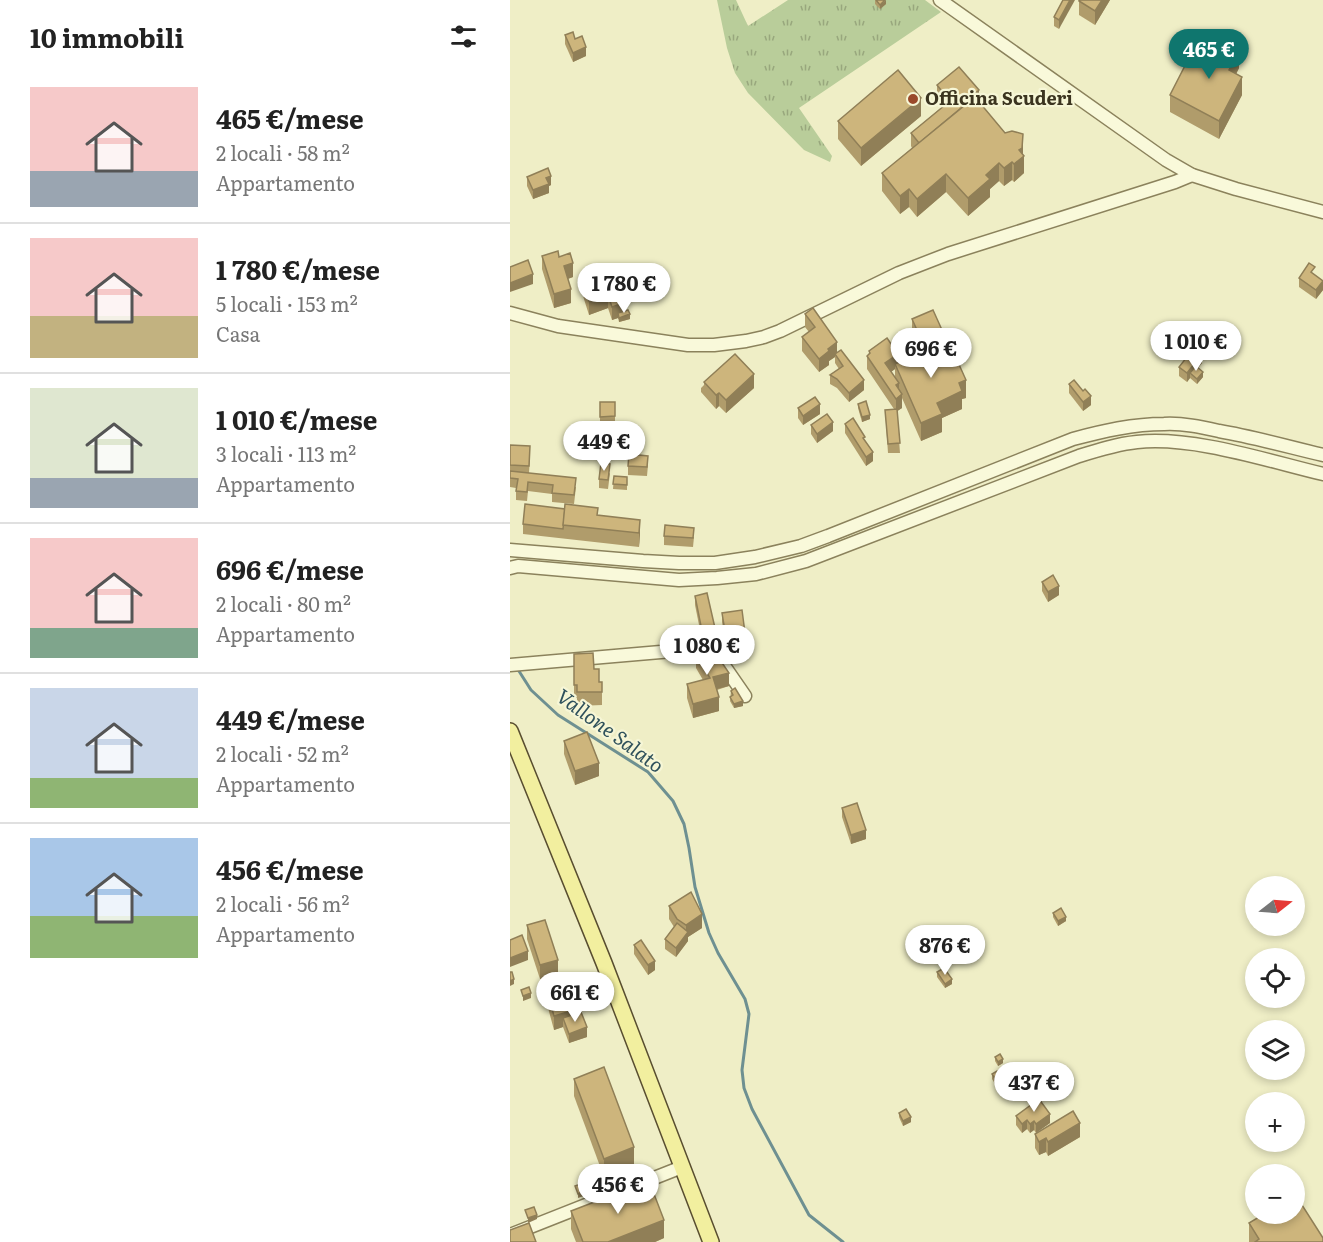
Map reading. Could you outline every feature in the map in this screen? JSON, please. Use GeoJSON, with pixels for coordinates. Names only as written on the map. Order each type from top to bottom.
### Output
{"type":"FeatureCollection","features":[{"type":"Feature","properties":{"kind":"main road"},"geometry":{"type":"LineString","coordinates":[[510,731],[604,963],[711,1242]]}},
{"type":"Feature","properties":{"kind":"street"},"geometry":{"type":"LineString","coordinates":[[940,0],[1166,160],[1192,175],[1323,212]]}},
{"type":"Feature","properties":{"kind":"street"},"geometry":{"type":"LineString","coordinates":[[510,313],[558,326],[688,345],[714,345],[764,337],[921,264],[1192,175]]}},
{"type":"Feature","properties":{"kind":"street"},"geometry":{"type":"LineString","coordinates":[[510,550],[679,563],[715,563],[755,557],[801,546],[828,536],[1073,439],[1138,425],[1166,423],[1192,425],[1323,455]]}},
{"type":"Feature","properties":{"kind":"street"},"geometry":{"type":"LineString","coordinates":[[510,568],[518,566],[679,580],[756,574],[806,561],[1079,456],[1112,446],[1140,442],[1191,444],[1235,452],[1323,474]]}},
{"type":"Feature","properties":{"kind":"street"},"geometry":{"type":"LineString","coordinates":[[510,665],[707,648],[716,654],[745,696]]}},
{"type":"Feature","properties":{"kind":"street"},"geometry":{"type":"LineString","coordinates":[[510,1235],[682,1167]]}},
{"type":"Feature","properties":{"kind":"green space"},"geometry":{"type":"Polygon","coordinates":[[[717,0],[736,0],[748,26],[788,0],[925,0],[941,12],[799,108],[832,156],[830,162],[804,150],[748,93],[735,73],[717,0]]]}},
{"type":"Feature","properties":{"kind":"building"},"geometry":{"type":"Polygon","coordinates":[[[1063,0],[1070,0],[1059,20],[1054,17],[1063,0]]]}},
{"type":"Feature","properties":{"kind":"building"},"geometry":{"type":"Polygon","coordinates":[[[1079,0],[1102,0],[1095,11],[1079,0]]]}},
{"type":"Feature","properties":{"kind":"building"},"geometry":{"type":"Polygon","coordinates":[[[573,32],[575,39],[582,36],[586,47],[573,53],[565,35],[573,32]]]}},
{"type":"Feature","properties":{"kind":"building"},"geometry":{"type":"Polygon","coordinates":[[[1214,37],[1239,50],[1229,70],[1242,77],[1219,121],[1170,95],[1192,52],[1203,58],[1214,37]]]}},
{"type":"Feature","properties":{"kind":"building"},"geometry":{"type":"Polygon","coordinates":[[[959,67],[979,90],[971,97],[973,98],[919,143],[911,133],[950,101],[937,85],[959,67]]]}},
{"type":"Feature","properties":{"kind":"building"},"geometry":{"type":"Polygon","coordinates":[[[898,70],[921,98],[861,148],[838,121],[898,70]]]}},
{"type":"Feature","properties":{"kind":"building"},"geometry":{"type":"Polygon","coordinates":[[[975,97],[1005,133],[1012,131],[1023,134],[1022,148],[1019,150],[1024,156],[1004,168],[999,163],[986,175],[990,179],[968,198],[946,174],[917,199],[909,189],[900,196],[882,173],[975,97]]]}},
{"type":"Feature","properties":{"kind":"building"},"geometry":{"type":"Polygon","coordinates":[[[548,168],[551,176],[546,178],[549,184],[533,190],[527,177],[548,168]]]}},
{"type":"Feature","properties":{"kind":"building"},"geometry":{"type":"Polygon","coordinates":[[[558,251],[559,257],[570,253],[573,263],[564,266],[571,289],[554,294],[542,256],[558,251]]]}},
{"type":"Feature","properties":{"kind":"building"},"geometry":{"type":"Polygon","coordinates":[[[528,260],[533,274],[510,283],[510,267],[528,260]]]}},
{"type":"Feature","properties":{"kind":"building"},"geometry":{"type":"Polygon","coordinates":[[[1309,263],[1315,267],[1311,272],[1323,281],[1316,290],[1299,278],[1309,263]]]}},
{"type":"Feature","properties":{"kind":"building"},"geometry":{"type":"Polygon","coordinates":[[[606,275],[609,283],[613,281],[616,291],[621,289],[626,302],[612,307],[608,295],[589,301],[583,283],[606,275]]]}},
{"type":"Feature","properties":{"kind":"building"},"geometry":{"type":"Polygon","coordinates":[[[813,308],[837,342],[819,359],[802,337],[815,327],[805,314],[813,308]]]}},
{"type":"Feature","properties":{"kind":"building"},"geometry":{"type":"Polygon","coordinates":[[[628,310],[630,314],[619,318],[618,313],[628,310]]]}},
{"type":"Feature","properties":{"kind":"building"},"geometry":{"type":"Polygon","coordinates":[[[933,310],[947,341],[926,350],[912,319],[933,310]]]}},
{"type":"Feature","properties":{"kind":"building"},"geometry":{"type":"Polygon","coordinates":[[[887,338],[898,354],[885,363],[899,383],[896,385],[902,394],[896,399],[867,356],[869,351],[887,338]]]}},
{"type":"Feature","properties":{"kind":"building"},"geometry":{"type":"Polygon","coordinates":[[[948,340],[966,380],[959,383],[962,391],[937,403],[942,414],[921,423],[895,364],[948,340]]]}},
{"type":"Feature","properties":{"kind":"building"},"geometry":{"type":"Polygon","coordinates":[[[1194,348],[1202,354],[1187,373],[1179,367],[1194,348]]]}},
{"type":"Feature","properties":{"kind":"building"},"geometry":{"type":"Polygon","coordinates":[[[841,350],[864,380],[849,393],[837,379],[830,375],[843,366],[835,354],[841,350]]]}},
{"type":"Feature","properties":{"kind":"building"},"geometry":{"type":"Polygon","coordinates":[[[735,354],[754,374],[726,400],[719,393],[716,395],[704,382],[735,354]]]}},
{"type":"Feature","properties":{"kind":"building"},"geometry":{"type":"Polygon","coordinates":[[[1196,366],[1203,372],[1197,379],[1190,373],[1196,366]]]}},
{"type":"Feature","properties":{"kind":"building"},"geometry":{"type":"Polygon","coordinates":[[[1074,380],[1083,391],[1085,389],[1091,396],[1083,402],[1069,384],[1074,380]]]}},
{"type":"Feature","properties":{"kind":"building"},"geometry":{"type":"Polygon","coordinates":[[[815,397],[820,404],[803,416],[798,408],[815,397]]]}},
{"type":"Feature","properties":{"kind":"building"},"geometry":{"type":"Polygon","coordinates":[[[866,401],[870,415],[862,417],[858,404],[866,401]]]}},
{"type":"Feature","properties":{"kind":"building"},"geometry":{"type":"Polygon","coordinates":[[[600,402],[615,402],[615,416],[600,417],[600,402]]]}},
{"type":"Feature","properties":{"kind":"building"},"geometry":{"type":"Polygon","coordinates":[[[897,409],[900,443],[888,444],[885,410],[897,409]]]}},
{"type":"Feature","properties":{"kind":"building"},"geometry":{"type":"Polygon","coordinates":[[[827,414],[833,422],[817,434],[811,425],[827,414]]]}},
{"type":"Feature","properties":{"kind":"building"},"geometry":{"type":"Polygon","coordinates":[[[853,418],[873,452],[866,457],[845,424],[853,418]]]}},
{"type":"Feature","properties":{"kind":"building"},"geometry":{"type":"Polygon","coordinates":[[[510,445],[530,446],[529,466],[510,465],[510,445]]]}},
{"type":"Feature","properties":{"kind":"building"},"geometry":{"type":"Polygon","coordinates":[[[629,454],[648,456],[647,467],[628,466],[629,454]]]}},
{"type":"Feature","properties":{"kind":"building"},"geometry":{"type":"Polygon","coordinates":[[[601,463],[610,464],[608,480],[599,479],[601,463]]]}},
{"type":"Feature","properties":{"kind":"building"},"geometry":{"type":"Polygon","coordinates":[[[510,471],[576,478],[574,495],[552,493],[553,485],[528,482],[527,492],[516,491],[518,479],[510,478],[510,471]]]}},
{"type":"Feature","properties":{"kind":"building"},"geometry":{"type":"Polygon","coordinates":[[[614,476],[627,477],[627,485],[613,484],[614,476]]]}},
{"type":"Feature","properties":{"kind":"building"},"geometry":{"type":"Polygon","coordinates":[[[525,504],[565,509],[563,529],[523,524],[525,504]]]}},
{"type":"Feature","properties":{"kind":"building"},"geometry":{"type":"Polygon","coordinates":[[[565,504],[598,508],[597,515],[640,520],[639,533],[563,525],[565,504]]]}},
{"type":"Feature","properties":{"kind":"building"},"geometry":{"type":"Polygon","coordinates":[[[665,525],[694,528],[693,538],[664,536],[665,525]]]}},
{"type":"Feature","properties":{"kind":"building"},"geometry":{"type":"Polygon","coordinates":[[[1053,575],[1059,586],[1048,592],[1042,582],[1053,575]]]}},
{"type":"Feature","properties":{"kind":"building"},"geometry":{"type":"Polygon","coordinates":[[[707,593],[715,628],[702,631],[695,596],[707,593]]]}},
{"type":"Feature","properties":{"kind":"building"},"geometry":{"type":"Polygon","coordinates":[[[742,610],[745,633],[738,634],[737,629],[725,631],[722,613],[742,610]]]}},
{"type":"Feature","properties":{"kind":"building"},"geometry":{"type":"Polygon","coordinates":[[[708,642],[729,673],[713,677],[719,697],[693,704],[687,684],[710,678],[696,655],[701,651],[699,648],[708,642]]]}},
{"type":"Feature","properties":{"kind":"building"},"geometry":{"type":"Polygon","coordinates":[[[593,653],[594,669],[599,669],[602,692],[577,692],[577,685],[574,685],[574,654],[593,653]]]}},
{"type":"Feature","properties":{"kind":"building"},"geometry":{"type":"Polygon","coordinates":[[[735,688],[743,701],[734,704],[730,697],[733,695],[731,691],[735,688]]]}},
{"type":"Feature","properties":{"kind":"building"},"geometry":{"type":"Polygon","coordinates":[[[587,732],[599,763],[575,771],[564,741],[587,732]]]}},
{"type":"Feature","properties":{"kind":"building"},"geometry":{"type":"Polygon","coordinates":[[[857,803],[866,830],[851,835],[842,808],[857,803]]]}},
{"type":"Feature","properties":{"kind":"building"},"geometry":{"type":"Polygon","coordinates":[[[691,892],[702,914],[686,925],[677,919],[669,906],[691,892]]]}},
{"type":"Feature","properties":{"kind":"building"},"geometry":{"type":"Polygon","coordinates":[[[1061,908],[1066,917],[1058,921],[1053,913],[1061,908]]]}},
{"type":"Feature","properties":{"kind":"building"},"geometry":{"type":"Polygon","coordinates":[[[545,920],[558,960],[540,965],[527,925],[545,920]]]}},
{"type":"Feature","properties":{"kind":"building"},"geometry":{"type":"Polygon","coordinates":[[[677,923],[688,932],[676,948],[665,939],[677,923]]]}},
{"type":"Feature","properties":{"kind":"building"},"geometry":{"type":"Polygon","coordinates":[[[522,935],[528,951],[510,958],[510,940],[522,935]]]}},
{"type":"Feature","properties":{"kind":"building"},"geometry":{"type":"Polygon","coordinates":[[[641,940],[655,961],[648,965],[634,945],[641,940]]]}},
{"type":"Feature","properties":{"kind":"building"},"geometry":{"type":"Polygon","coordinates":[[[944,968],[952,979],[945,984],[937,972],[944,968]]]}},
{"type":"Feature","properties":{"kind":"building"},"geometry":{"type":"Polygon","coordinates":[[[510,972],[514,979],[510,981],[510,972]]]}},
{"type":"Feature","properties":{"kind":"building"},"geometry":{"type":"Polygon","coordinates":[[[561,975],[571,1011],[554,1016],[544,980],[561,975]]]}},
{"type":"Feature","properties":{"kind":"building"},"geometry":{"type":"Polygon","coordinates":[[[529,987],[531,993],[523,996],[521,990],[529,987]]]}},
{"type":"Feature","properties":{"kind":"building"},"geometry":{"type":"Polygon","coordinates":[[[581,1012],[587,1027],[569,1034],[563,1018],[581,1012]]]}},
{"type":"Feature","properties":{"kind":"building"},"geometry":{"type":"Polygon","coordinates":[[[1000,1054],[1003,1059],[998,1062],[995,1057],[1000,1054]]]}},
{"type":"Feature","properties":{"kind":"building"},"geometry":{"type":"Polygon","coordinates":[[[604,1067],[634,1147],[604,1159],[574,1079],[604,1067]]]}},
{"type":"Feature","properties":{"kind":"building"},"geometry":{"type":"Polygon","coordinates":[[[997,1071],[1008,1082],[1000,1087],[992,1074],[997,1071]]]}},
{"type":"Feature","properties":{"kind":"building"},"geometry":{"type":"Polygon","coordinates":[[[1039,1099],[1050,1114],[1036,1124],[1034,1121],[1030,1124],[1027,1120],[1022,1124],[1016,1116],[1039,1099]]]}},
{"type":"Feature","properties":{"kind":"building"},"geometry":{"type":"Polygon","coordinates":[[[906,1109],[911,1117],[903,1121],[899,1113],[906,1109]]]}},
{"type":"Feature","properties":{"kind":"building"},"geometry":{"type":"Polygon","coordinates":[[[1073,1111],[1080,1123],[1048,1142],[1046,1138],[1039,1142],[1035,1134],[1073,1111]]]}},
{"type":"Feature","properties":{"kind":"building"},"geometry":{"type":"Polygon","coordinates":[[[649,1181],[664,1220],[608,1242],[583,1242],[571,1211],[649,1181]]]}},
{"type":"Feature","properties":{"kind":"building"},"geometry":{"type":"Polygon","coordinates":[[[581,1184],[584,1191],[578,1194],[575,1186],[581,1184]]]}},
{"type":"Feature","properties":{"kind":"building"},"geometry":{"type":"Polygon","coordinates":[[[534,1207],[537,1215],[528,1218],[525,1210],[534,1207]]]}},
{"type":"Feature","properties":{"kind":"building"},"geometry":{"type":"Polygon","coordinates":[[[1305,1210],[1323,1238],[1323,1242],[1255,1242],[1259,1239],[1250,1224],[1305,1224],[1305,1210]]]}},
{"type":"Feature","properties":{"kind":"building"},"geometry":{"type":"Polygon","coordinates":[[[529,1223],[536,1242],[510,1242],[510,1230],[529,1223]]]}},
{"type":"Feature","properties":{"kind":"waterway","name":"Vallone Salato"},"geometry":{"type":"LineString","coordinates":[[517,668],[531,690],[558,715],[648,772],[673,801],[684,824],[695,887],[709,933],[745,999],[749,1014],[742,1070],[744,1088],[752,1109],[809,1215],[843,1242]]}},
{"type":"Feature","properties":{"kind":"place","name":"Officina Scuderi"},"geometry":{"type":"Point","coordinates":[913,99]}}]}
